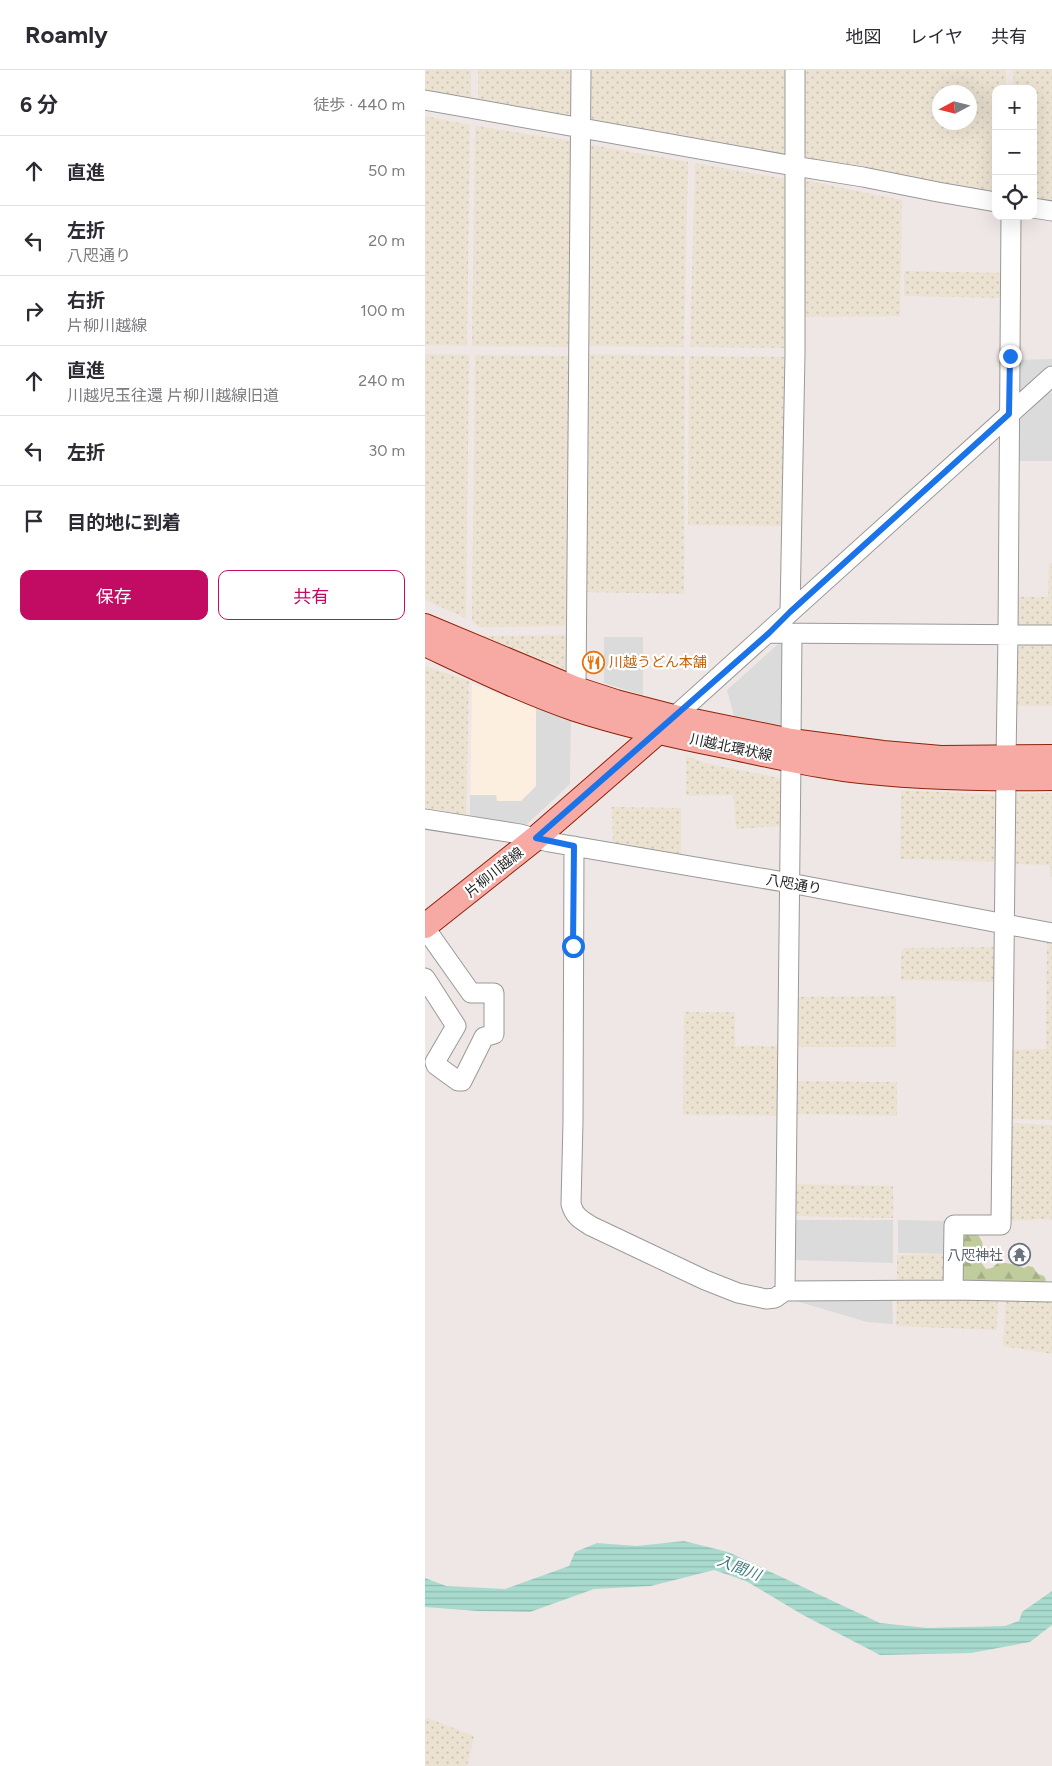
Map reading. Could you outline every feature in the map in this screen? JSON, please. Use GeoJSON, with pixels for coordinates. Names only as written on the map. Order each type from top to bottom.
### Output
{"type":"FeatureCollection","features":[{"type":"Feature","properties":{"kind":"main road","name":"川越北環状線"},"geometry":{"type":"LineString","coordinates":[[425,626],[576,689],[616,702],[666,725]]}},
{"type":"Feature","properties":{"kind":"main road","name":"川越北環状線"},"geometry":{"type":"LineString","coordinates":[[425,644],[507,682],[615,722],[666,725],[791,751],[833,748],[941,758],[1006,768],[1052,778]]}},
{"type":"Feature","properties":{"kind":"main road","name":"片柳川越線"},"geometry":{"type":"LineString","coordinates":[[425,927],[536,838],[666,725]]}},
{"type":"Feature","properties":{"kind":"main road","name":"川越北環状線"},"geometry":{"type":"LineString","coordinates":[[1006,768],[1052,757]]}},
{"type":"Feature","properties":{"kind":"street"},"geometry":{"type":"LineString","coordinates":[[576,689],[581,70]]}},
{"type":"Feature","properties":{"kind":"street"},"geometry":{"type":"LineString","coordinates":[[790,612],[795,354],[795,70]]}},
{"type":"Feature","properties":{"kind":"street"},"geometry":{"type":"LineString","coordinates":[[425,100],[794,166],[863,176],[992,201]]}},
{"type":"Feature","properties":{"kind":"street"},"geometry":{"type":"LineString","coordinates":[[1037,209],[1052,211]]}},
{"type":"Feature","properties":{"kind":"street"},"geometry":{"type":"LineString","coordinates":[[953,1290],[954,1226],[1001,1225],[1000,1186],[1006,925],[1011,220]]}},
{"type":"Feature","properties":{"kind":"street"},"geometry":{"type":"LineString","coordinates":[[666,725],[1052,376]]}},
{"type":"Feature","properties":{"kind":"street"},"geometry":{"type":"LineString","coordinates":[[769,633],[1052,636]]}},
{"type":"Feature","properties":{"kind":"street"},"geometry":{"type":"LineString","coordinates":[[785,1291],[792,633]]}},
{"type":"Feature","properties":{"kind":"street","name":"八咫通り"},"geometry":{"type":"LineString","coordinates":[[425,819],[520,834],[574,846],[790,883],[1052,933]]}},
{"type":"Feature","properties":{"kind":"street"},"geometry":{"type":"LineString","coordinates":[[574,846],[571,1204],[577,1217],[591,1226],[705,1280],[738,1293],[766,1299],[775,1298],[785,1291],[953,1290],[1052,1292]]}},
{"type":"Feature","properties":{"kind":"street"},"geometry":{"type":"LineString","coordinates":[[425,927],[471,993],[494,993],[494,1034],[484,1037],[462,1081],[458,1081],[436,1065],[435,1062],[456,1026],[425,978]]}},
{"type":"Feature","properties":{"kind":"shaded area"},"geometry":{"type":"Polygon","coordinates":[[[425,70],[471,70],[471,102],[425,95],[425,70]]]}},
{"type":"Feature","properties":{"kind":"shaded area"},"geometry":{"type":"Polygon","coordinates":[[[478,70],[576,70],[575,122],[478,102],[478,70]]]}},
{"type":"Feature","properties":{"kind":"shaded area"},"geometry":{"type":"Polygon","coordinates":[[[586,70],[791,70],[791,158],[585,122],[586,70]]]}},
{"type":"Feature","properties":{"kind":"shaded area"},"geometry":{"type":"Polygon","coordinates":[[[803,70],[1006,70],[1006,85],[992,85],[992,195],[802,162],[803,70]]]}},
{"type":"Feature","properties":{"kind":"shaded area"},"geometry":{"type":"Polygon","coordinates":[[[1013,70],[1052,70],[1052,206],[1037,203],[1037,85],[1013,85],[1013,70]]]}},
{"type":"Feature","properties":{"kind":"shaded area"},"geometry":{"type":"Polygon","coordinates":[[[425,116],[470,125],[467,346],[425,345],[425,116]]]}},
{"type":"Feature","properties":{"kind":"shaded area"},"geometry":{"type":"Polygon","coordinates":[[[475,126],[573,141],[571,347],[472,346],[475,126]]]}},
{"type":"Feature","properties":{"kind":"shaded area"},"geometry":{"type":"Polygon","coordinates":[[[586,144],[688,162],[684,347],[584,346],[586,144]]]}},
{"type":"Feature","properties":{"kind":"shaded area"},"geometry":{"type":"Polygon","coordinates":[[[695,163],[791,180],[792,348],[690,347],[695,163]]]}},
{"type":"Feature","properties":{"kind":"shaded area"},"geometry":{"type":"Polygon","coordinates":[[[799,179],[902,200],[900,316],[800,317],[799,179]]]}},
{"type":"Feature","properties":{"kind":"shaded area"},"geometry":{"type":"Polygon","coordinates":[[[904,271],[1006,273],[1006,298],[904,296],[904,271]]]}},
{"type":"Feature","properties":{"kind":"shaded area"},"geometry":{"type":"Polygon","coordinates":[[[425,354],[469,355],[466,618],[425,600],[425,354]]]}},
{"type":"Feature","properties":{"kind":"shaded area"},"geometry":{"type":"Polygon","coordinates":[[[586,354],[685,356],[684,594],[585,592],[586,354]]]}},
{"type":"Feature","properties":{"kind":"shaded area"},"geometry":{"type":"Polygon","coordinates":[[[475,355],[573,356],[571,620],[564,626],[479,627],[472,621],[475,355]]]}},
{"type":"Feature","properties":{"kind":"shaded area"},"geometry":{"type":"Polygon","coordinates":[[[689,356],[792,357],[792,368],[785,374],[784,526],[688,525],[689,356]]]}},
{"type":"Feature","properties":{"kind":"shaded area"},"geometry":{"type":"Polygon","coordinates":[[[1052,359],[1052,369],[1017,401],[1015,360],[1052,359]]]}},
{"type":"Feature","properties":{"kind":"shaded area"},"geometry":{"type":"Polygon","coordinates":[[[1040,393],[1052,393],[1052,461],[1016,461],[1017,414],[1040,393]]]}},
{"type":"Feature","properties":{"kind":"shaded area"},"geometry":{"type":"Polygon","coordinates":[[[1049,563],[1052,563],[1052,628],[1017,628],[1013,597],[1048,597],[1049,563]]]}},
{"type":"Feature","properties":{"kind":"shaded area"},"geometry":{"type":"Polygon","coordinates":[[[570,635],[571,671],[482,636],[570,635]]]}},
{"type":"Feature","properties":{"kind":"shaded area"},"geometry":{"type":"Polygon","coordinates":[[[604,637],[643,637],[643,695],[604,683],[604,637]]]}},
{"type":"Feature","properties":{"kind":"shaded area"},"geometry":{"type":"Polygon","coordinates":[[[785,638],[786,726],[734,716],[727,690],[785,638]]]}},
{"type":"Feature","properties":{"kind":"shaded area"},"geometry":{"type":"Polygon","coordinates":[[[1012,639],[1052,640],[1052,706],[1012,706],[1012,639]]]}},
{"type":"Feature","properties":{"kind":"shaded area"},"geometry":{"type":"Polygon","coordinates":[[[425,666],[469,681],[466,821],[425,815],[425,666]]]}},
{"type":"Feature","properties":{"kind":"shaded area"},"geometry":{"type":"Polygon","coordinates":[[[472,684],[571,720],[570,784],[470,820],[472,684]]]}},
{"type":"Feature","properties":{"kind":"shaded area"},"geometry":{"type":"Polygon","coordinates":[[[536,708],[571,720],[570,784],[523,828],[470,820],[470,795],[496,795],[497,801],[521,801],[536,786],[536,708]]]}},
{"type":"Feature","properties":{"kind":"shaded area"},"geometry":{"type":"Polygon","coordinates":[[[686,756],[709,764],[785,779],[782,826],[736,829],[733,795],[686,796],[686,756]]]}},
{"type":"Feature","properties":{"kind":"shaded area"},"geometry":{"type":"Polygon","coordinates":[[[901,790],[1001,795],[1002,862],[900,859],[901,790]]]}},
{"type":"Feature","properties":{"kind":"shaded area"},"geometry":{"type":"Polygon","coordinates":[[[1052,793],[1052,877],[1050,877],[1049,865],[1008,864],[1010,794],[1052,793]]]}},
{"type":"Feature","properties":{"kind":"shaded area"},"geometry":{"type":"Polygon","coordinates":[[[612,807],[681,808],[681,857],[613,845],[612,807]]]}},
{"type":"Feature","properties":{"kind":"shaded area"},"geometry":{"type":"Polygon","coordinates":[[[1047,941],[1052,942],[1052,1120],[1012,1119],[1009,1116],[1011,1050],[1046,1049],[1047,941]]]}},
{"type":"Feature","properties":{"kind":"shaded area"},"geometry":{"type":"Polygon","coordinates":[[[1000,947],[1000,982],[901,980],[901,951],[904,948],[1000,947]]]}},
{"type":"Feature","properties":{"kind":"shaded area"},"geometry":{"type":"Polygon","coordinates":[[[896,996],[896,1047],[793,1047],[792,997],[896,996]]]}},
{"type":"Feature","properties":{"kind":"shaded area"},"geometry":{"type":"Polygon","coordinates":[[[684,1012],[735,1012],[735,1046],[780,1046],[783,1116],[683,1115],[684,1012]]]}},
{"type":"Feature","properties":{"kind":"shaded area"},"geometry":{"type":"Polygon","coordinates":[[[793,1081],[897,1082],[897,1116],[792,1114],[793,1081]]]}},
{"type":"Feature","properties":{"kind":"shaded area"},"geometry":{"type":"Polygon","coordinates":[[[1009,1123],[1052,1125],[1052,1220],[1008,1221],[1009,1123]]]}},
{"type":"Feature","properties":{"kind":"shaded area"},"geometry":{"type":"Polygon","coordinates":[[[791,1184],[893,1186],[893,1218],[791,1216],[791,1184]]]}},
{"type":"Feature","properties":{"kind":"shaded area"},"geometry":{"type":"Polygon","coordinates":[[[796,1220],[893,1220],[893,1263],[796,1260],[796,1220]]]}},
{"type":"Feature","properties":{"kind":"shaded area"},"geometry":{"type":"Polygon","coordinates":[[[898,1220],[950,1221],[950,1254],[898,1253],[898,1220]]]}},
{"type":"Feature","properties":{"kind":"shaded area"},"geometry":{"type":"Polygon","coordinates":[[[947,1254],[947,1278],[943,1278],[944,1282],[897,1287],[897,1255],[947,1254]]]}},
{"type":"Feature","properties":{"kind":"shaded area"},"geometry":{"type":"Polygon","coordinates":[[[892,1294],[893,1324],[867,1322],[789,1299],[892,1294]]]}},
{"type":"Feature","properties":{"kind":"shaded area"},"geometry":{"type":"Polygon","coordinates":[[[897,1294],[998,1295],[997,1330],[896,1326],[897,1294]]]}},
{"type":"Feature","properties":{"kind":"shaded area"},"geometry":{"type":"Polygon","coordinates":[[[1006,1297],[1052,1297],[1052,1354],[1003,1346],[1006,1297]]]}},
{"type":"Feature","properties":{"kind":"shaded area"},"geometry":{"type":"Polygon","coordinates":[[[425,1717],[474,1736],[467,1766],[425,1766],[425,1717]]]}},
{"type":"Feature","properties":{"kind":"green space"},"geometry":{"type":"Polygon","coordinates":[[[959,1233],[977,1234],[980,1238],[983,1247],[980,1261],[986,1269],[992,1268],[999,1262],[1024,1268],[1028,1266],[1033,1267],[1046,1280],[1042,1285],[962,1284],[959,1233]]]}},
{"type":"Feature","properties":{"kind":"water","name":"入間川"},"geometry":{"type":"Polygon","coordinates":[[[684,1541],[728,1552],[880,1623],[927,1628],[1005,1626],[1019,1621],[1022,1612],[1052,1591],[1052,1625],[1030,1642],[971,1653],[880,1655],[803,1615],[746,1581],[714,1570],[651,1586],[594,1589],[530,1612],[425,1607],[425,1578],[446,1586],[505,1589],[569,1566],[575,1552],[597,1543],[636,1546],[684,1541]]]}},
{"type":"Feature","properties":{"kind":"place","name":"川越うどん本舗"},"geometry":{"type":"Point","coordinates":[593,662]}},
{"type":"Feature","properties":{"kind":"place","name":"八咫神社"},"geometry":{"type":"Point","coordinates":[1019,1255]}},
{"type":"Feature","properties":{"kind":"route"},"geometry":{"type":"LineString","coordinates":[[573,946],[574,846],[536,838],[769,633],[1009,414],[1010,356]]}}]}
